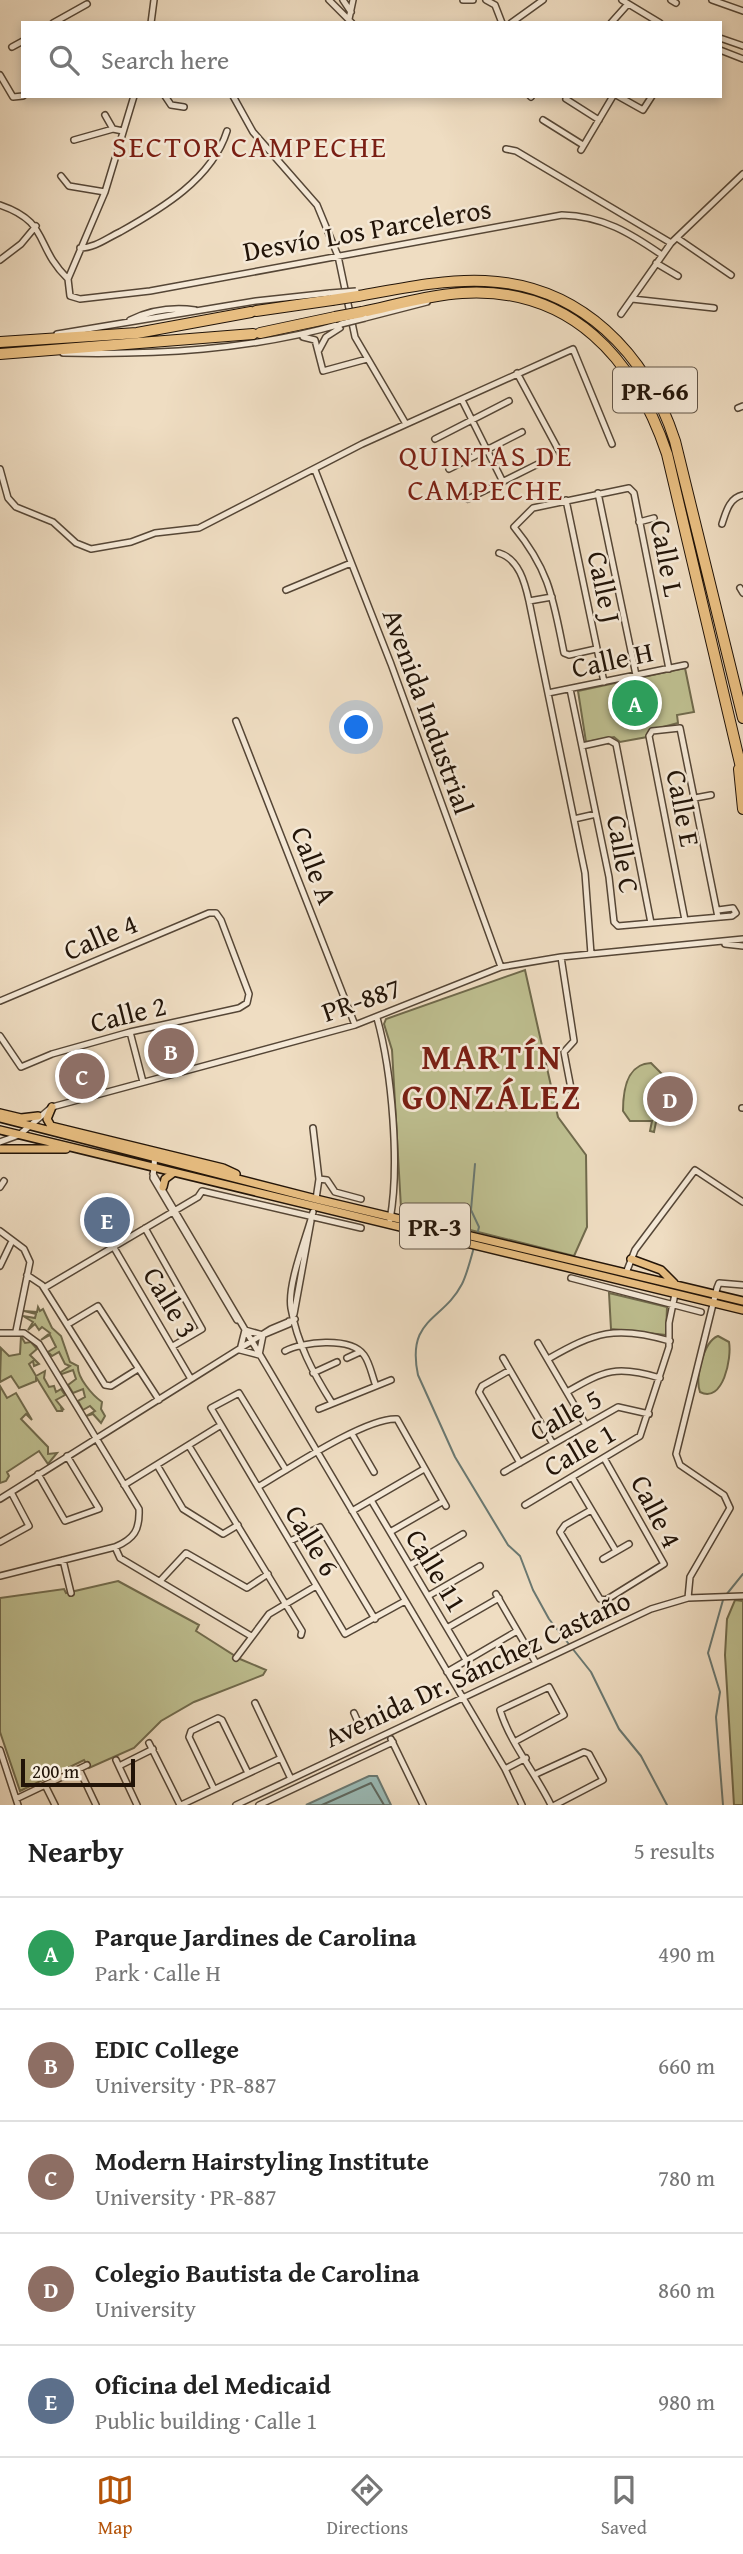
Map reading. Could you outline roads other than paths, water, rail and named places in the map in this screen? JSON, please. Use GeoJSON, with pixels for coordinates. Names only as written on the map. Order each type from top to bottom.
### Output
{"type":"FeatureCollection","features":[{"type":"Feature","properties":{"kind":"highway","name":"PR-66"},"geometry":{"type":"LineString","coordinates":[[0,342],[137,333],[331,297],[463,281],[499,282],[525,287],[578,308],[600,324],[629,352],[652,384],[670,426],[743,718]]}},
{"type":"Feature","properties":{"kind":"highway","name":"PR-66"},"geometry":{"type":"LineString","coordinates":[[0,354],[257,334],[339,323],[461,293],[513,296],[545,306],[576,321],[613,352],[641,390],[667,454],[743,776]]}},
{"type":"Feature","properties":{"kind":"highway"},"geometry":{"type":"LineString","coordinates":[[735,684],[743,705]]}},
{"type":"Feature","properties":{"kind":"highway"},"geometry":{"type":"LineString","coordinates":[[738,748],[743,809]]}},
{"type":"Feature","properties":{"kind":"main road"},"geometry":{"type":"LineString","coordinates":[[52,1107],[47,1119],[51,1126],[155,1154]]}},
{"type":"Feature","properties":{"kind":"main road"},"geometry":{"type":"LineString","coordinates":[[0,1113],[21,1118],[38,1116]]}},
{"type":"Feature","properties":{"kind":"main road"},"geometry":{"type":"LineString","coordinates":[[0,1118],[155,1154]]}},
{"type":"Feature","properties":{"kind":"main road","name":"PR-3"},"geometry":{"type":"LineString","coordinates":[[0,1130],[152,1171],[173,1173],[313,1215],[388,1226],[675,1294],[743,1301]]}},
{"type":"Feature","properties":{"kind":"main road"},"geometry":{"type":"LineString","coordinates":[[0,1149],[72,1148]]}},
{"type":"Feature","properties":{"kind":"main road","name":"PR-3"},"geometry":{"type":"LineString","coordinates":[[155,1154],[223,1168],[249,1181],[316,1199],[674,1284],[743,1310]]}},
{"type":"Feature","properties":{"kind":"main road"},"geometry":{"type":"LineString","coordinates":[[163,1187],[165,1179],[173,1173]]}},
{"type":"Feature","properties":{"kind":"main road"},"geometry":{"type":"LineString","coordinates":[[631,1259],[661,1270],[674,1284]]}},
{"type":"Feature","properties":{"kind":"street"},"geometry":{"type":"LineString","coordinates":[[151,21],[154,0]]}},
{"type":"Feature","properties":{"kind":"street"},"geometry":{"type":"LineString","coordinates":[[329,0],[351,18]]}},
{"type":"Feature","properties":{"kind":"street"},"geometry":{"type":"LineString","coordinates":[[343,0],[351,18]]}},
{"type":"Feature","properties":{"kind":"street"},"geometry":{"type":"LineString","coordinates":[[351,18],[353,0]]}},
{"type":"Feature","properties":{"kind":"street"},"geometry":{"type":"LineString","coordinates":[[463,0],[488,1],[495,5],[501,21]]}},
{"type":"Feature","properties":{"kind":"street"},"geometry":{"type":"LineString","coordinates":[[514,21],[543,0]]}},
{"type":"Feature","properties":{"kind":"street"},"geometry":{"type":"LineString","coordinates":[[712,0],[743,11]]}},
{"type":"Feature","properties":{"kind":"street"},"geometry":{"type":"LineString","coordinates":[[612,21],[625,2],[657,21]]}},
{"type":"Feature","properties":{"kind":"street"},"geometry":{"type":"LineString","coordinates":[[56,21],[87,4]]}},
{"type":"Feature","properties":{"kind":"street"},"geometry":{"type":"LineString","coordinates":[[722,39],[743,47]]}},
{"type":"Feature","properties":{"kind":"street"},"geometry":{"type":"LineString","coordinates":[[12,47],[21,42]]}},
{"type":"Feature","properties":{"kind":"street"},"geometry":{"type":"LineString","coordinates":[[722,51],[743,59]]}},
{"type":"Feature","properties":{"kind":"street"},"geometry":{"type":"LineString","coordinates":[[0,75],[13,97],[21,96]]}},
{"type":"Feature","properties":{"kind":"street"},"geometry":{"type":"LineString","coordinates":[[0,205],[22,213],[36,226],[48,256],[68,279],[104,192],[133,98]]}},
{"type":"Feature","properties":{"kind":"street"},"geometry":{"type":"LineString","coordinates":[[166,98],[171,105],[184,107]]}},
{"type":"Feature","properties":{"kind":"street"},"geometry":{"type":"LineString","coordinates":[[234,98],[253,132],[313,198],[338,256],[355,337],[407,424]]}},
{"type":"Feature","properties":{"kind":"street"},"geometry":{"type":"LineString","coordinates":[[543,120],[582,148],[612,98]]}},
{"type":"Feature","properties":{"kind":"street"},"geometry":{"type":"LineString","coordinates":[[622,98],[643,110],[651,98]]}},
{"type":"Feature","properties":{"kind":"street"},"geometry":{"type":"LineString","coordinates":[[566,99],[599,120]]}},
{"type":"Feature","properties":{"kind":"street"},"geometry":{"type":"LineString","coordinates":[[105,115],[113,129]]}},
{"type":"Feature","properties":{"kind":"street"},"geometry":{"type":"LineString","coordinates":[[75,140],[113,129],[123,131]]}},
{"type":"Feature","properties":{"kind":"street"},"geometry":{"type":"LineString","coordinates":[[80,248],[96,245],[174,199],[217,153],[227,131]]}},
{"type":"Feature","properties":{"kind":"street"},"geometry":{"type":"LineString","coordinates":[[506,149],[516,151],[671,243]]}},
{"type":"Feature","properties":{"kind":"street"},"geometry":{"type":"LineString","coordinates":[[621,314],[671,243],[743,173]]}},
{"type":"Feature","properties":{"kind":"street"},"geometry":{"type":"LineString","coordinates":[[61,176],[69,187],[104,192]]}},
{"type":"Feature","properties":{"kind":"street","name":"Desvío Los Parceleros"},"geometry":{"type":"LineString","coordinates":[[68,279],[70,296],[80,299],[150,291],[562,215],[588,217],[612,224],[662,255]]}},
{"type":"Feature","properties":{"kind":"street"},"geometry":{"type":"LineString","coordinates":[[0,260],[21,244],[36,226]]}},
{"type":"Feature","properties":{"kind":"street"},"geometry":{"type":"LineString","coordinates":[[677,237],[731,275]]}},
{"type":"Feature","properties":{"kind":"street"},"geometry":{"type":"LineString","coordinates":[[656,263],[678,276]]}},
{"type":"Feature","properties":{"kind":"street"},"geometry":{"type":"LineString","coordinates":[[364,317],[461,293]]}},
{"type":"Feature","properties":{"kind":"street"},"geometry":{"type":"LineString","coordinates":[[26,341],[202,310],[331,297]]}},
{"type":"Feature","properties":{"kind":"street"},"geometry":{"type":"LineString","coordinates":[[632,299],[714,308]]}},
{"type":"Feature","properties":{"kind":"street"},"geometry":{"type":"LineString","coordinates":[[318,354],[326,337],[339,323]]}},
{"type":"Feature","properties":{"kind":"street"},"geometry":{"type":"LineString","coordinates":[[293,338],[339,323]]}},
{"type":"Feature","properties":{"kind":"street"},"geometry":{"type":"LineString","coordinates":[[24,352],[87,354],[229,347],[293,338],[313,338],[324,371],[367,359]]}},
{"type":"Feature","properties":{"kind":"street"},"geometry":{"type":"LineString","coordinates":[[0,469],[8,498],[16,507],[53,522],[76,543],[91,549],[214,523],[407,424],[573,349],[612,444]]}},
{"type":"Feature","properties":{"kind":"street"},"geometry":{"type":"LineString","coordinates":[[517,373],[566,464]]}},
{"type":"Feature","properties":{"kind":"street"},"geometry":{"type":"LineString","coordinates":[[462,400],[503,481]]}},
{"type":"Feature","properties":{"kind":"street"},"geometry":{"type":"LineString","coordinates":[[435,439],[509,401]]}},
{"type":"Feature","properties":{"kind":"street"},"geometry":{"type":"LineString","coordinates":[[449,468],[522,432]]}},
{"type":"Feature","properties":{"kind":"street"},"geometry":{"type":"LineString","coordinates":[[468,499],[538,464]]}},
{"type":"Feature","properties":{"kind":"street","name":"Avenida Industrial"},"geometry":{"type":"LineString","coordinates":[[315,470],[391,664],[501,967]]}},
{"type":"Feature","properties":{"kind":"street","name":"Calle L"},"geometry":{"type":"LineString","coordinates":[[598,493],[631,489],[668,669]]}},
{"type":"Feature","properties":{"kind":"street"},"geometry":{"type":"LineString","coordinates":[[596,649],[569,655],[564,653],[552,597],[541,564],[514,527],[533,508],[598,493],[636,675]]}},
{"type":"Feature","properties":{"kind":"street"},"geometry":{"type":"LineString","coordinates":[[722,524],[728,506],[736,497],[743,495]]}},
{"type":"Feature","properties":{"kind":"street","name":"Calle J"},"geometry":{"type":"LineString","coordinates":[[566,500],[604,682]]}},
{"type":"Feature","properties":{"kind":"street"},"geometry":{"type":"LineString","coordinates":[[639,522],[654,518]]}},
{"type":"Feature","properties":{"kind":"street"},"geometry":{"type":"LineString","coordinates":[[499,553],[505,555],[517,567],[529,601],[585,873],[591,954]]}},
{"type":"Feature","properties":{"kind":"street"},"geometry":{"type":"LineString","coordinates":[[286,590],[351,562]]}},
{"type":"Feature","properties":{"kind":"street"},"geometry":{"type":"LineString","coordinates":[[529,601],[552,597]]}},
{"type":"Feature","properties":{"kind":"street","name":"Calle H"},"geometry":{"type":"LineString","coordinates":[[548,693],[685,666]]}},
{"type":"Feature","properties":{"kind":"street","name":"Calle C"},"geometry":{"type":"LineString","coordinates":[[570,689],[609,877],[614,922],[618,926],[685,920],[718,913],[695,798]]}},
{"type":"Feature","properties":{"kind":"street","name":"Calle A"},"geometry":{"type":"LineString","coordinates":[[236,721],[355,1025]]}},
{"type":"Feature","properties":{"kind":"street","name":"Calle E"},"geometry":{"type":"LineString","coordinates":[[685,920],[649,736],[652,731],[680,728],[695,798]]}},
{"type":"Feature","properties":{"kind":"street"},"geometry":{"type":"LineString","coordinates":[[582,746],[609,740],[616,744],[651,923]]}},
{"type":"Feature","properties":{"kind":"street"},"geometry":{"type":"LineString","coordinates":[[695,798],[711,795]]}},
{"type":"Feature","properties":{"kind":"street"},"geometry":{"type":"LineString","coordinates":[[574,819],[596,814]]}},
{"type":"Feature","properties":{"kind":"street","name":"Calle 4"},"geometry":{"type":"LineString","coordinates":[[0,1001],[216,913],[249,994],[247,1003]]}},
{"type":"Feature","properties":{"kind":"street","name":"PR-887"},"geometry":{"type":"LineString","coordinates":[[19,1135],[38,1116],[52,1107],[355,1025],[501,967],[561,957],[743,939]]}},
{"type":"Feature","properties":{"kind":"street","name":"PR-887"},"geometry":{"type":"LineString","coordinates":[[715,943],[743,946]]}},
{"type":"Feature","properties":{"kind":"street"},"geometry":{"type":"LineString","coordinates":[[561,957],[574,1041],[564,1052],[574,1104]]}},
{"type":"Feature","properties":{"kind":"street","name":"Calle 2"},"geometry":{"type":"LineString","coordinates":[[0,1036],[21,1067],[52,1054],[130,1032],[239,1008],[247,1003]]}},
{"type":"Feature","properties":{"kind":"street"},"geometry":{"type":"LineString","coordinates":[[377,1018],[384,1045],[395,1182],[388,1226]]}},
{"type":"Feature","properties":{"kind":"street"},"geometry":{"type":"LineString","coordinates":[[130,1032],[143,1082]]}},
{"type":"Feature","properties":{"kind":"street"},"geometry":{"type":"LineString","coordinates":[[313,1128],[319,1179],[316,1199]]}},
{"type":"Feature","properties":{"kind":"street"},"geometry":{"type":"LineString","coordinates":[[0,1142],[19,1135]]}},
{"type":"Feature","properties":{"kind":"street"},"geometry":{"type":"LineString","coordinates":[[155,1154],[152,1171],[505,1769],[522,1805]]}},
{"type":"Feature","properties":{"kind":"street"},"geometry":{"type":"LineString","coordinates":[[152,1171],[175,1211]]}},
{"type":"Feature","properties":{"kind":"street"},"geometry":{"type":"LineString","coordinates":[[626,1273],[631,1259],[695,1171],[743,1202]]}},
{"type":"Feature","properties":{"kind":"street"},"geometry":{"type":"LineString","coordinates":[[319,1179],[327,1180],[335,1192],[361,1199]]}},
{"type":"Feature","properties":{"kind":"street"},"geometry":{"type":"LineString","coordinates":[[0,1187],[4,1181]]}},
{"type":"Feature","properties":{"kind":"street"},"geometry":{"type":"LineString","coordinates":[[44,1288],[198,1197],[202,1191],[361,1228]]}},
{"type":"Feature","properties":{"kind":"street"},"geometry":{"type":"LineString","coordinates":[[313,1215],[298,1277],[293,1318],[313,1373],[332,1403]]}},
{"type":"Feature","properties":{"kind":"street"},"geometry":{"type":"LineString","coordinates":[[145,1228],[202,1329],[173,1346]]}},
{"type":"Feature","properties":{"kind":"street"},"geometry":{"type":"LineString","coordinates":[[0,1231],[28,1256],[16,1331]]}},
{"type":"Feature","properties":{"kind":"street"},"geometry":{"type":"LineString","coordinates":[[0,1266],[12,1241]]}},
{"type":"Feature","properties":{"kind":"street","name":"Calle 3"},"geometry":{"type":"LineString","coordinates":[[113,1247],[191,1378]]}},
{"type":"Feature","properties":{"kind":"street"},"geometry":{"type":"LineString","coordinates":[[27,1275],[44,1288],[107,1386],[138,1369]]}},
{"type":"Feature","properties":{"kind":"street"},"geometry":{"type":"LineString","coordinates":[[571,1278],[701,1312]]}},
{"type":"Feature","properties":{"kind":"street"},"geometry":{"type":"LineString","coordinates":[[688,1598],[690,1577],[730,1508],[724,1495],[677,1460],[719,1283],[743,1285]]}},
{"type":"Feature","properties":{"kind":"street","name":"Calle 1"},"geometry":{"type":"LineString","coordinates":[[525,1506],[636,1440],[645,1428],[670,1341],[675,1294]]}},
{"type":"Feature","properties":{"kind":"street"},"geometry":{"type":"LineString","coordinates":[[68,1324],[98,1306],[159,1400]]}},
{"type":"Feature","properties":{"kind":"street"},"geometry":{"type":"LineString","coordinates":[[0,1499],[191,1378],[293,1318]]}},
{"type":"Feature","properties":{"kind":"street"},"geometry":{"type":"LineString","coordinates":[[244,1329],[264,1335]]}},
{"type":"Feature","properties":{"kind":"street"},"geometry":{"type":"LineString","coordinates":[[240,1350],[244,1329]]}},
{"type":"Feature","properties":{"kind":"street"},"geometry":{"type":"LineString","coordinates":[[0,1333],[16,1331],[29,1335],[39,1344],[139,1509],[138,1529],[130,1540],[115,1547],[0,1576]]}},
{"type":"Feature","properties":{"kind":"street"},"geometry":{"type":"LineString","coordinates":[[548,1359],[579,1341],[607,1332],[635,1332],[670,1341]]}},
{"type":"Feature","properties":{"kind":"street"},"geometry":{"type":"LineString","coordinates":[[259,1355],[264,1335]]}},
{"type":"Feature","properties":{"kind":"street"},"geometry":{"type":"LineString","coordinates":[[285,1351],[302,1344],[326,1342],[360,1352],[376,1386]]}},
{"type":"Feature","properties":{"kind":"street"},"geometry":{"type":"LineString","coordinates":[[538,1343],[586,1425]]}},
{"type":"Feature","properties":{"kind":"street"},"geometry":{"type":"LineString","coordinates":[[240,1350],[259,1355]]}},
{"type":"Feature","properties":{"kind":"street"},"geometry":{"type":"LineString","coordinates":[[347,1358],[360,1352]]}},
{"type":"Feature","properties":{"kind":"street"},"geometry":{"type":"LineString","coordinates":[[503,1358],[553,1444]]}},
{"type":"Feature","properties":{"kind":"street"},"geometry":{"type":"LineString","coordinates":[[313,1373],[337,1362]]}},
{"type":"Feature","properties":{"kind":"street"},"geometry":{"type":"LineString","coordinates":[[567,1392],[610,1370],[630,1369],[660,1378]]}},
{"type":"Feature","properties":{"kind":"street"},"geometry":{"type":"LineString","coordinates":[[510,1370],[482,1386],[479,1392],[520,1463]]}},
{"type":"Feature","properties":{"kind":"street"},"geometry":{"type":"LineString","coordinates":[[319,1409],[391,1380]]}},
{"type":"Feature","properties":{"kind":"street","name":"Calle 6"},"geometry":{"type":"LineString","coordinates":[[286,1470],[239,1393],[211,1408],[345,1633],[405,1601]]}},
{"type":"Feature","properties":{"kind":"street","name":"Calle 5"},"geometry":{"type":"LineString","coordinates":[[504,1472],[618,1407],[649,1415]]}},
{"type":"Feature","properties":{"kind":"street"},"geometry":{"type":"LineString","coordinates":[[258,1486],[352,1434],[389,1419],[397,1419],[444,1504],[390,1532]]}},
{"type":"Feature","properties":{"kind":"street"},"geometry":{"type":"LineString","coordinates":[[124,1485],[222,1425]]}},
{"type":"Feature","properties":{"kind":"street"},"geometry":{"type":"LineString","coordinates":[[352,1434],[374,1472]]}},
{"type":"Feature","properties":{"kind":"street"},"geometry":{"type":"LineString","coordinates":[[189,1446],[286,1604],[302,1631],[301,1635]]}},
{"type":"Feature","properties":{"kind":"street"},"geometry":{"type":"LineString","coordinates":[[38,1474],[65,1521],[99,1509],[67,1456]]}},
{"type":"Feature","properties":{"kind":"street","name":"Calle 4"},"geometry":{"type":"LineString","coordinates":[[591,1510],[565,1525],[560,1532],[600,1599],[606,1600],[664,1564],[604,1458]]}},
{"type":"Feature","properties":{"kind":"street"},"geometry":{"type":"LineString","coordinates":[[157,1465],[183,1509],[223,1534],[238,1525]]}},
{"type":"Feature","properties":{"kind":"street"},"geometry":{"type":"LineString","coordinates":[[352,1511],[424,1469]]}},
{"type":"Feature","properties":{"kind":"street"},"geometry":{"type":"LineString","coordinates":[[572,1477],[616,1551]]}},
{"type":"Feature","properties":{"kind":"street"},"geometry":{"type":"LineString","coordinates":[[0,1542],[29,1526],[10,1492]]}},
{"type":"Feature","properties":{"kind":"street","name":"Calle 11"},"geometry":{"type":"LineString","coordinates":[[371,1500],[466,1660]]}},
{"type":"Feature","properties":{"kind":"street"},"geometry":{"type":"LineString","coordinates":[[290,1541],[320,1527],[374,1619]]}},
{"type":"Feature","properties":{"kind":"street"},"geometry":{"type":"LineString","coordinates":[[410,1565],[463,1534]]}},
{"type":"Feature","properties":{"kind":"street"},"geometry":{"type":"LineString","coordinates":[[603,1559],[629,1544]]}},
{"type":"Feature","properties":{"kind":"street"},"geometry":{"type":"LineString","coordinates":[[115,1547],[120,1558],[251,1636]]}},
{"type":"Feature","properties":{"kind":"street"},"geometry":{"type":"LineString","coordinates":[[160,1581],[187,1553],[247,1588],[268,1574]]}},
{"type":"Feature","properties":{"kind":"street"},"geometry":{"type":"LineString","coordinates":[[63,1560],[71,1593]]}},
{"type":"Feature","properties":{"kind":"street"},"geometry":{"type":"LineString","coordinates":[[428,1596],[480,1566]]}},
{"type":"Feature","properties":{"kind":"street"},"geometry":{"type":"LineString","coordinates":[[236,1658],[269,1614],[316,1586]]}},
{"type":"Feature","properties":{"kind":"street"},"geometry":{"type":"LineString","coordinates":[[447,1628],[498,1596],[536,1663]]}},
{"type":"Feature","properties":{"kind":"street","name":"Avenida Dr. Sánchez Castaño"},"geometry":{"type":"LineString","coordinates":[[237,1805],[651,1609],[688,1598],[743,1596]]}},
{"type":"Feature","properties":{"kind":"street"},"geometry":{"type":"LineString","coordinates":[[447,1672],[517,1631]]}},
{"type":"Feature","properties":{"kind":"street"},"geometry":{"type":"LineString","coordinates":[[516,1741],[562,1718],[564,1712],[551,1689],[546,1686],[500,1710],[516,1741],[553,1805],[601,1783],[603,1777],[584,1752],[536,1774]]}},
{"type":"Feature","properties":{"kind":"street"},"geometry":{"type":"LineString","coordinates":[[255,1703],[291,1779]]}},
{"type":"Feature","properties":{"kind":"street"},"geometry":{"type":"LineString","coordinates":[[354,1713],[362,1731]]}},
{"type":"Feature","properties":{"kind":"street"},"geometry":{"type":"LineString","coordinates":[[214,1789],[189,1737],[191,1731],[222,1720],[247,1773]]}},
{"type":"Feature","properties":{"kind":"street"},"geometry":{"type":"LineString","coordinates":[[388,1733],[423,1805]]}},
{"type":"Feature","properties":{"kind":"street"},"geometry":{"type":"LineString","coordinates":[[259,1805],[393,1742]]}},
{"type":"Feature","properties":{"kind":"street"},"geometry":{"type":"LineString","coordinates":[[137,1805],[118,1765],[151,1746],[180,1805],[281,1758]]}},
{"type":"Feature","properties":{"kind":"street"},"geometry":{"type":"LineString","coordinates":[[0,1750],[17,1802],[87,1765]]}},
{"type":"Feature","properties":{"kind":"street"},"geometry":{"type":"LineString","coordinates":[[505,1769],[526,1758]]}},
{"type":"Feature","properties":{"kind":"street"},"geometry":{"type":"LineString","coordinates":[[79,1769],[96,1805]]}},
{"type":"Feature","properties":{"kind":"street"},"geometry":{"type":"LineString","coordinates":[[45,1785],[55,1805]]}},
{"type":"Feature","properties":{"kind":"water"},"geometry":{"type":"Polygon","coordinates":[[[369,1776],[377,1776],[391,1805],[306,1805],[369,1776]]]}},
{"type":"Feature","properties":{"kind":"waterway"},"geometry":{"type":"LineString","coordinates":[[475,1164],[471,1210],[479,1227],[477,1235]]}},
{"type":"Feature","properties":{"kind":"waterway"},"geometry":{"type":"LineString","coordinates":[[474,1247],[462,1284],[428,1322],[417,1342],[418,1375],[455,1457],[508,1545],[520,1556],[533,1590],[549,1619],[591,1672],[619,1729],[641,1756],[667,1805]]}},
{"type":"Feature","properties":{"kind":"waterway"},"geometry":{"type":"LineString","coordinates":[[726,1595],[743,1574]]}},
{"type":"Feature","properties":{"kind":"waterway"},"geometry":{"type":"LineString","coordinates":[[723,1600],[708,1653],[720,1692],[716,1717],[723,1805]]}},
{"type":"Feature","properties":{"kind":"place","name":"Parque Jardines de Carolina"},"geometry":{"type":"Point","coordinates":[635,703]}},
{"type":"Feature","properties":{"kind":"place","name":"EDIC College"},"geometry":{"type":"Point","coordinates":[171,1051]}},
{"type":"Feature","properties":{"kind":"place","name":"Modern Hairstyling Institute"},"geometry":{"type":"Point","coordinates":[82,1076]}},
{"type":"Feature","properties":{"kind":"place","name":"Colegio Bautista de Carolina"},"geometry":{"type":"Point","coordinates":[670,1099]}},
{"type":"Feature","properties":{"kind":"place","name":"Oficina del Medicaid"},"geometry":{"type":"Point","coordinates":[107,1220]}},
{"type":"Feature","properties":{"kind":"district","name":"SECTOR CAMPECHE"},"geometry":{"type":"Point","coordinates":[250,146]}},
{"type":"Feature","properties":{"kind":"district","name":"QUINTAS DE CAMPECHE"},"geometry":{"type":"Point","coordinates":[486,472]}},
{"type":"Feature","properties":{"kind":"district","name":"MARTÍN GONZÁLEZ"},"geometry":{"type":"Point","coordinates":[492,1076]}}]}
